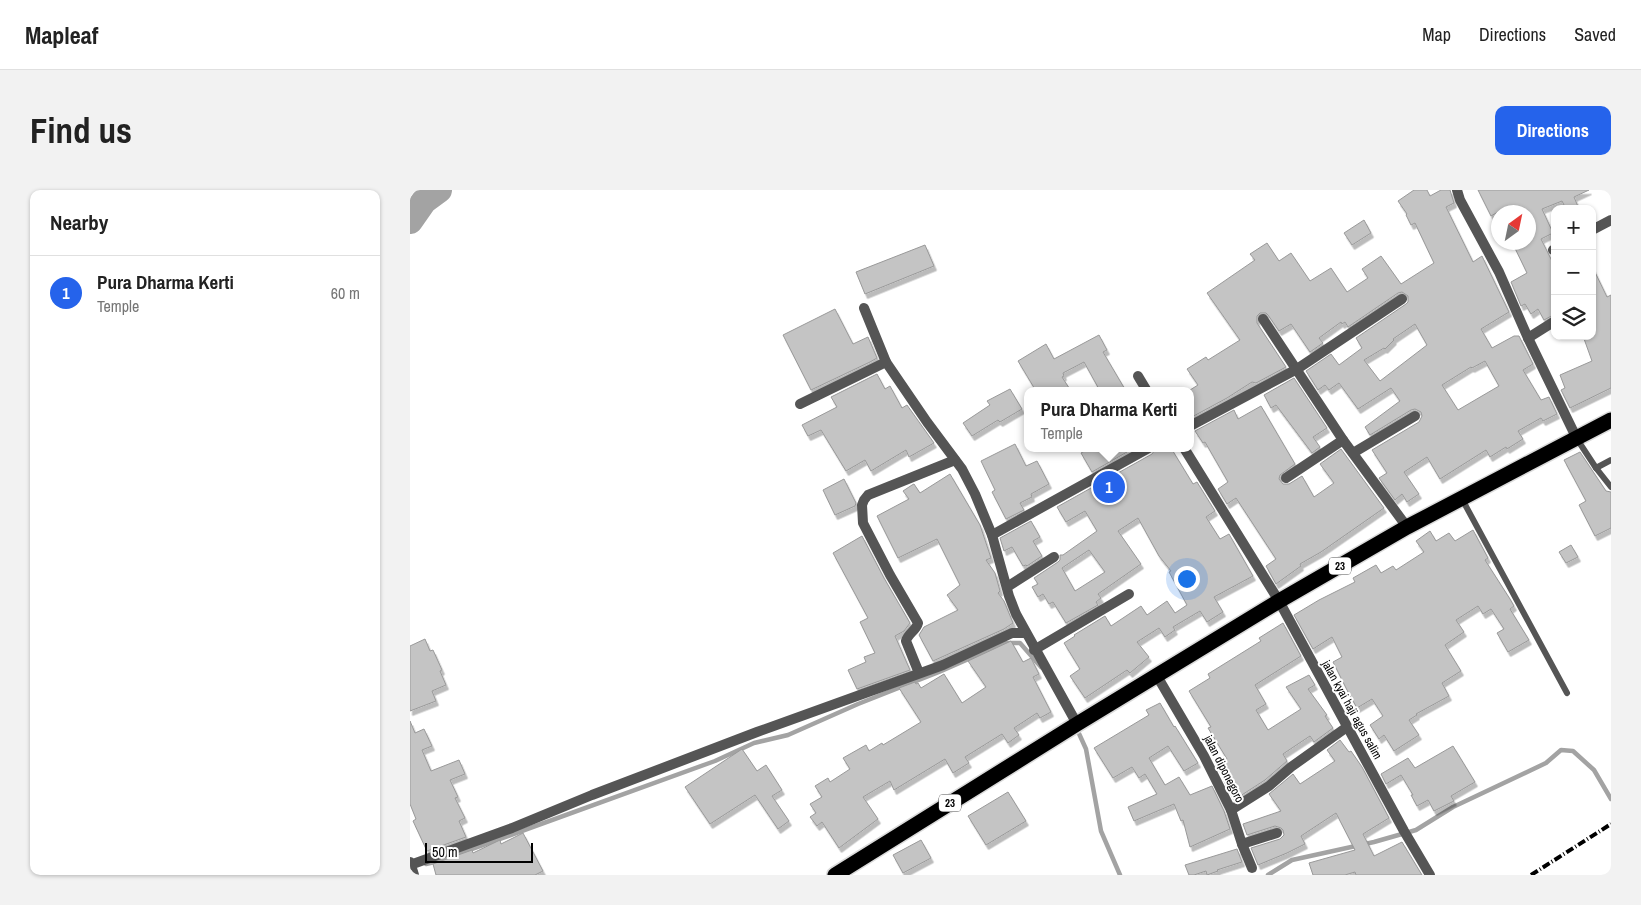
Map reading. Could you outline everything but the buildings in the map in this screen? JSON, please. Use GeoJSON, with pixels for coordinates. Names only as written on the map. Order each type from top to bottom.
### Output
{"type":"FeatureCollection","features":[{"type":"Feature","properties":{"kind":"highway","name":"23"},"geometry":{"type":"LineString","coordinates":[[835,875],[1279,601],[1407,527],[1611,420]]}},
{"type":"Feature","properties":{"kind":"street"},"geometry":{"type":"LineString","coordinates":[[1457,190],[1460,200],[1499,272],[1528,338],[1576,437]]}},
{"type":"Feature","properties":{"kind":"street"},"geometry":{"type":"LineString","coordinates":[[1596,228],[1611,220]]}},
{"type":"Feature","properties":{"kind":"street"},"geometry":{"type":"LineString","coordinates":[[1194,424],[1297,369],[1402,299]]}},
{"type":"Feature","properties":{"kind":"street"},"geometry":{"type":"LineString","coordinates":[[864,308],[886,362],[962,468],[975,494],[992,535],[1012,605],[1073,727]]}},
{"type":"Feature","properties":{"kind":"street"},"geometry":{"type":"LineString","coordinates":[[1263,319],[1343,440],[1407,527]]}},
{"type":"Feature","properties":{"kind":"street"},"geometry":{"type":"LineString","coordinates":[[1528,338],[1551,324]]}},
{"type":"Feature","properties":{"kind":"street"},"geometry":{"type":"LineString","coordinates":[[800,404],[886,362]]}},
{"type":"Feature","properties":{"kind":"street"},"geometry":{"type":"LineString","coordinates":[[1138,376],[1145,387]]}},
{"type":"Feature","properties":{"kind":"street"},"geometry":{"type":"LineString","coordinates":[[1353,453],[1415,416]]}},
{"type":"Feature","properties":{"kind":"street"},"geometry":{"type":"LineString","coordinates":[[1286,478],[1343,440]]}},
{"type":"Feature","properties":{"kind":"street"},"geometry":{"type":"LineString","coordinates":[[992,535],[1142,452]]}},
{"type":"Feature","properties":{"kind":"street","name":"jalan kyai haji agus salim"},"geometry":{"type":"LineString","coordinates":[[1186,452],[1279,601],[1404,831],[1430,875]]}},
{"type":"Feature","properties":{"kind":"street"},"geometry":{"type":"LineString","coordinates":[[919,673],[906,641],[908,636],[916,629],[918,623],[863,523],[862,505],[868,495],[955,460]]}},
{"type":"Feature","properties":{"kind":"street"},"geometry":{"type":"LineString","coordinates":[[1007,587],[1054,557]]}},
{"type":"Feature","properties":{"kind":"street"},"geometry":{"type":"LineString","coordinates":[[1034,650],[1129,594]]}},
{"type":"Feature","properties":{"kind":"street"},"geometry":{"type":"LineString","coordinates":[[411,867],[757,732],[943,665],[1012,633],[1026,633]]}},
{"type":"Feature","properties":{"kind":"street","name":"jalan diponegoro"},"geometry":{"type":"LineString","coordinates":[[1157,676],[1192,734],[1231,810],[1252,868]]}},
{"type":"Feature","properties":{"kind":"street"},"geometry":{"type":"LineString","coordinates":[[1231,810],[1269,786],[1291,767],[1347,727]]}},
{"type":"Feature","properties":{"kind":"street"},"geometry":{"type":"LineString","coordinates":[[1242,844],[1277,833]]}},
{"type":"Feature","properties":{"kind":"lane"},"geometry":{"type":"LineString","coordinates":[[1576,437],[1611,487]]}},
{"type":"Feature","properties":{"kind":"lane"},"geometry":{"type":"LineString","coordinates":[[1596,468],[1611,460]]}},
{"type":"Feature","properties":{"kind":"lane"},"geometry":{"type":"LineString","coordinates":[[1462,499],[1568,693]]}},
{"type":"Feature","properties":{"kind":"waterway"},"geometry":{"type":"LineString","coordinates":[[410,221],[424,201],[439,190]]}},
{"type":"Feature","properties":{"kind":"waterway"},"geometry":{"type":"LineString","coordinates":[[426,864],[439,861],[715,761],[754,743],[788,735],[1005,643],[1020,643],[1041,667]]}},
{"type":"Feature","properties":{"kind":"waterway"},"geometry":{"type":"LineString","coordinates":[[1076,727],[1086,749],[1101,831],[1120,875]]}},
{"type":"Feature","properties":{"kind":"waterway"},"geometry":{"type":"LineString","coordinates":[[1268,875],[1292,860],[1374,842],[1416,830],[1453,807],[1546,763],[1561,750],[1573,751],[1594,770],[1611,799]]}},
{"type":"Feature","properties":{"kind":"railway"},"geometry":{"type":"LineString","coordinates":[[1531,875],[1611,824]]}},
{"type":"Feature","properties":{"kind":"place","name":"Pura Dharma Kerti"},"geometry":{"type":"Point","coordinates":[1109,487]}}]}
